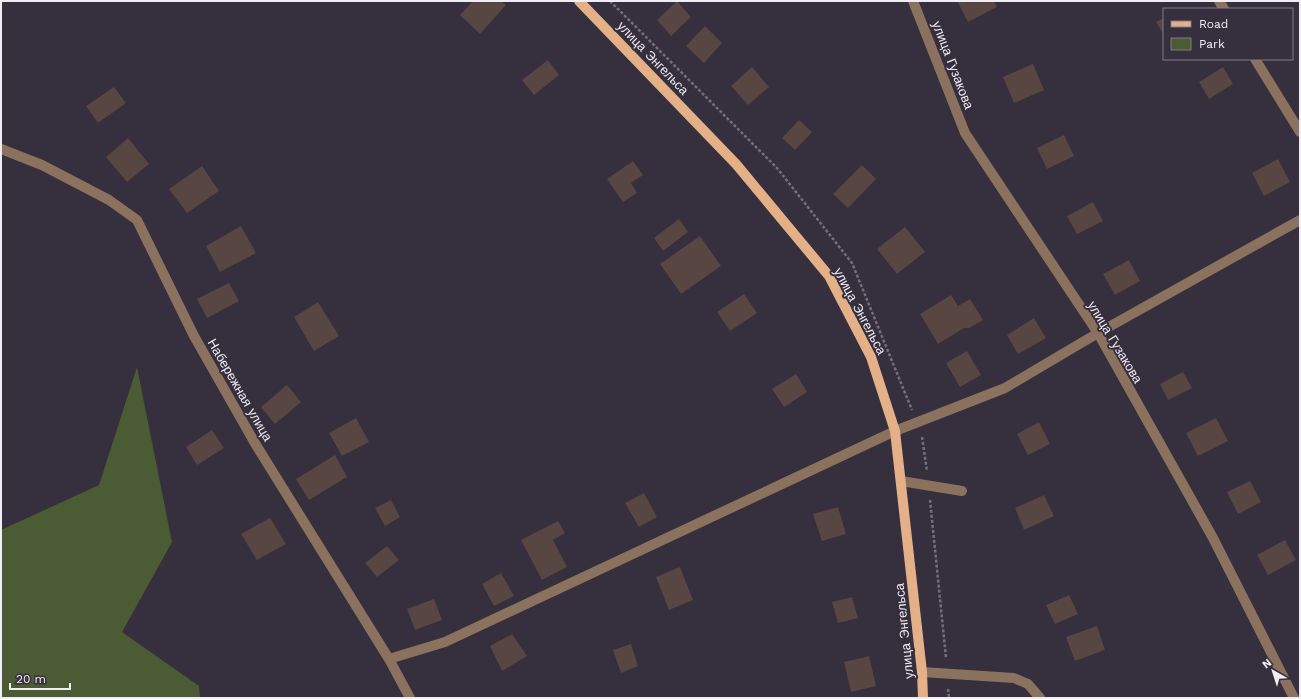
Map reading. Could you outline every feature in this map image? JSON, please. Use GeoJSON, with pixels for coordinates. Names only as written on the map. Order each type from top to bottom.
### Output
{"type":"FeatureCollection","features":[{"type":"Feature","properties":{"kind":"main road","name":"улица Энгельса"},"geometry":{"type":"LineString","coordinates":[[579,1],[736,164],[829,276],[871,357],[895,431],[922,672],[923,698]]}},
{"type":"Feature","properties":{"kind":"street","name":"улица Гузакова"},"geometry":{"type":"LineString","coordinates":[[913,1],[966,133],[1098,333],[1213,538],[1294,698]]}},
{"type":"Feature","properties":{"kind":"street"},"geometry":{"type":"LineString","coordinates":[[1256,60],[1300,132]]}},
{"type":"Feature","properties":{"kind":"street","name":"Набережная улица"},"geometry":{"type":"LineString","coordinates":[[1,149],[42,165],[109,200],[137,220],[194,336],[256,445],[390,659],[410,698]]}},
{"type":"Feature","properties":{"kind":"street"},"geometry":{"type":"LineString","coordinates":[[390,659],[444,642],[895,431],[1005,388],[1098,333],[1300,220]]}},
{"type":"Feature","properties":{"kind":"street"},"geometry":{"type":"LineString","coordinates":[[901,481],[962,491]]}},
{"type":"Feature","properties":{"kind":"street"},"geometry":{"type":"LineString","coordinates":[[922,672],[1014,678],[1028,684],[1040,698]]}},
{"type":"Feature","properties":{"kind":"green space"},"geometry":{"type":"Polygon","coordinates":[[[137,367],[172,542],[122,632],[199,686],[200,698],[1,698],[1,530],[99,485],[137,367]]]}},
{"type":"Feature","properties":{"kind":"building"},"geometry":{"type":"Polygon","coordinates":[[[473,1],[501,1],[506,5],[480,34],[460,15],[473,1]]]}},
{"type":"Feature","properties":{"kind":"building"},"geometry":{"type":"Polygon","coordinates":[[[677,1],[691,17],[671,36],[657,20],[677,1]]]}},
{"type":"Feature","properties":{"kind":"building"},"geometry":{"type":"Polygon","coordinates":[[[957,1],[994,1],[997,7],[968,22],[957,1]]]}},
{"type":"Feature","properties":{"kind":"building"},"geometry":{"type":"Polygon","coordinates":[[[1163,18],[1163,33],[1156,22],[1163,18]]]}},
{"type":"Feature","properties":{"kind":"building"},"geometry":{"type":"Polygon","coordinates":[[[705,26],[722,43],[704,63],[686,46],[705,26]]]}},
{"type":"Feature","properties":{"kind":"building"},"geometry":{"type":"Polygon","coordinates":[[[548,60],[559,75],[534,95],[522,80],[548,60]]]}},
{"type":"Feature","properties":{"kind":"building"},"geometry":{"type":"Polygon","coordinates":[[[1033,64],[1044,90],[1014,103],[1003,77],[1033,64]]]}},
{"type":"Feature","properties":{"kind":"building"},"geometry":{"type":"Polygon","coordinates":[[[752,67],[769,87],[748,105],[731,86],[752,67]]]}},
{"type":"Feature","properties":{"kind":"building"},"geometry":{"type":"Polygon","coordinates":[[[1223,67],[1233,84],[1209,99],[1199,82],[1223,67]]]}},
{"type":"Feature","properties":{"kind":"building"},"geometry":{"type":"Polygon","coordinates":[[[114,87],[126,103],[98,123],[86,106],[114,87]]]}},
{"type":"Feature","properties":{"kind":"building"},"geometry":{"type":"Polygon","coordinates":[[[799,120],[812,132],[795,150],[782,138],[799,120]]]}},
{"type":"Feature","properties":{"kind":"building"},"geometry":{"type":"Polygon","coordinates":[[[1064,135],[1074,156],[1047,169],[1037,148],[1064,135]]]}},
{"type":"Feature","properties":{"kind":"building"},"geometry":{"type":"Polygon","coordinates":[[[128,138],[149,164],[127,182],[106,157],[128,138]]]}},
{"type":"Feature","properties":{"kind":"building"},"geometry":{"type":"Polygon","coordinates":[[[1278,159],[1290,182],[1264,196],[1252,173],[1278,159]]]}},
{"type":"Feature","properties":{"kind":"building"},"geometry":{"type":"Polygon","coordinates":[[[633,161],[643,175],[631,183],[637,193],[623,202],[607,179],[633,161]]]}},
{"type":"Feature","properties":{"kind":"building"},"geometry":{"type":"Polygon","coordinates":[[[862,165],[876,179],[848,208],[833,194],[862,165]]]}},
{"type":"Feature","properties":{"kind":"building"},"geometry":{"type":"Polygon","coordinates":[[[202,166],[219,191],[187,213],[169,189],[202,166]]]}},
{"type":"Feature","properties":{"kind":"building"},"geometry":{"type":"Polygon","coordinates":[[[1093,202],[1103,221],[1077,234],[1067,216],[1093,202]]]}},
{"type":"Feature","properties":{"kind":"building"},"geometry":{"type":"Polygon","coordinates":[[[679,219],[688,232],[663,251],[654,238],[679,219]]]}},
{"type":"Feature","properties":{"kind":"building"},"geometry":{"type":"Polygon","coordinates":[[[241,226],[256,253],[220,272],[206,246],[241,226]]]}},
{"type":"Feature","properties":{"kind":"building"},"geometry":{"type":"Polygon","coordinates":[[[905,227],[925,252],[897,274],[877,249],[905,227]]]}},
{"type":"Feature","properties":{"kind":"building"},"geometry":{"type":"Polygon","coordinates":[[[700,236],[721,266],[681,294],[660,264],[700,236]]]}},
{"type":"Feature","properties":{"kind":"building"},"geometry":{"type":"Polygon","coordinates":[[[1129,260],[1140,281],[1115,295],[1103,274],[1129,260]]]}},
{"type":"Feature","properties":{"kind":"building"},"geometry":{"type":"Polygon","coordinates":[[[229,283],[239,301],[207,318],[197,299],[229,283]]]}},
{"type":"Feature","properties":{"kind":"building"},"geometry":{"type":"Polygon","coordinates":[[[744,294],[757,313],[730,331],[717,312],[744,294]]]}},
{"type":"Feature","properties":{"kind":"building"},"geometry":{"type":"Polygon","coordinates":[[[951,295],[958,306],[970,299],[983,320],[969,328],[964,328],[938,344],[920,314],[951,295]]]}},
{"type":"Feature","properties":{"kind":"building"},"geometry":{"type":"Polygon","coordinates":[[[318,302],[339,336],[314,351],[294,317],[318,302]]]}},
{"type":"Feature","properties":{"kind":"building"},"geometry":{"type":"Polygon","coordinates":[[[1034,318],[1046,338],[1018,354],[1007,335],[1034,318]]]}},
{"type":"Feature","properties":{"kind":"building"},"geometry":{"type":"Polygon","coordinates":[[[967,351],[981,375],[960,387],[946,363],[967,351]]]}},
{"type":"Feature","properties":{"kind":"building"},"geometry":{"type":"Polygon","coordinates":[[[1183,372],[1192,388],[1168,400],[1160,384],[1183,372]]]}},
{"type":"Feature","properties":{"kind":"building"},"geometry":{"type":"Polygon","coordinates":[[[796,374],[807,392],[784,407],[772,389],[796,374]]]}},
{"type":"Feature","properties":{"kind":"building"},"geometry":{"type":"Polygon","coordinates":[[[287,385],[301,402],[275,424],[261,407],[287,385]]]}},
{"type":"Feature","properties":{"kind":"building"},"geometry":{"type":"Polygon","coordinates":[[[356,418],[369,442],[342,456],[329,433],[356,418]]]}},
{"type":"Feature","properties":{"kind":"building"},"geometry":{"type":"Polygon","coordinates":[[[1216,418],[1228,441],[1198,456],[1186,433],[1216,418]]]}},
{"type":"Feature","properties":{"kind":"building"},"geometry":{"type":"Polygon","coordinates":[[[1039,422],[1050,444],[1028,455],[1017,434],[1039,422]]]}},
{"type":"Feature","properties":{"kind":"building"},"geometry":{"type":"Polygon","coordinates":[[[212,430],[224,448],[197,465],[186,447],[212,430]]]}},
{"type":"Feature","properties":{"kind":"building"},"geometry":{"type":"Polygon","coordinates":[[[335,455],[347,477],[309,500],[296,479],[335,455]]]}},
{"type":"Feature","properties":{"kind":"building"},"geometry":{"type":"Polygon","coordinates":[[[1250,481],[1261,502],[1238,514],[1227,492],[1250,481]]]}},
{"type":"Feature","properties":{"kind":"building"},"geometry":{"type":"Polygon","coordinates":[[[644,493],[657,517],[639,527],[625,503],[644,493]]]}},
{"type":"Feature","properties":{"kind":"building"},"geometry":{"type":"Polygon","coordinates":[[[1044,495],[1054,516],[1024,530],[1015,508],[1044,495]]]}},
{"type":"Feature","properties":{"kind":"building"},"geometry":{"type":"Polygon","coordinates":[[[391,500],[400,517],[385,526],[375,508],[391,500]]]}},
{"type":"Feature","properties":{"kind":"building"},"geometry":{"type":"Polygon","coordinates":[[[838,507],[846,534],[822,541],[813,514],[838,507]]]}},
{"type":"Feature","properties":{"kind":"building"},"geometry":{"type":"Polygon","coordinates":[[[270,518],[286,544],[257,560],[241,534],[270,518]]]}},
{"type":"Feature","properties":{"kind":"building"},"geometry":{"type":"Polygon","coordinates":[[[558,521],[565,533],[553,540],[567,567],[542,580],[521,540],[558,521]]]}},
{"type":"Feature","properties":{"kind":"building"},"geometry":{"type":"Polygon","coordinates":[[[1285,540],[1296,560],[1268,575],[1257,555],[1285,540]]]}},
{"type":"Feature","properties":{"kind":"building"},"geometry":{"type":"Polygon","coordinates":[[[387,546],[399,560],[377,577],[365,563],[387,546]]]}},
{"type":"Feature","properties":{"kind":"building"},"geometry":{"type":"Polygon","coordinates":[[[680,567],[693,600],[669,610],[656,577],[680,567]]]}},
{"type":"Feature","properties":{"kind":"building"},"geometry":{"type":"Polygon","coordinates":[[[501,573],[514,596],[494,606],[482,584],[501,573]]]}},
{"type":"Feature","properties":{"kind":"building"},"geometry":{"type":"Polygon","coordinates":[[[1069,595],[1078,614],[1055,624],[1046,605],[1069,595]]]}},
{"type":"Feature","properties":{"kind":"building"},"geometry":{"type":"Polygon","coordinates":[[[852,597],[858,618],[838,623],[832,602],[852,597]]]}},
{"type":"Feature","properties":{"kind":"building"},"geometry":{"type":"Polygon","coordinates":[[[434,599],[442,620],[415,630],[407,609],[434,599]]]}},
{"type":"Feature","properties":{"kind":"building"},"geometry":{"type":"Polygon","coordinates":[[[1097,626],[1105,650],[1075,661],[1066,637],[1097,626]]]}},
{"type":"Feature","properties":{"kind":"building"},"geometry":{"type":"Polygon","coordinates":[[[512,634],[527,656],[502,671],[490,646],[512,634]]]}},
{"type":"Feature","properties":{"kind":"building"},"geometry":{"type":"Polygon","coordinates":[[[631,644],[638,666],[621,673],[613,650],[631,644]]]}},
{"type":"Feature","properties":{"kind":"building"},"geometry":{"type":"Polygon","coordinates":[[[869,656],[876,686],[851,692],[844,662],[869,656]]]}}]}
